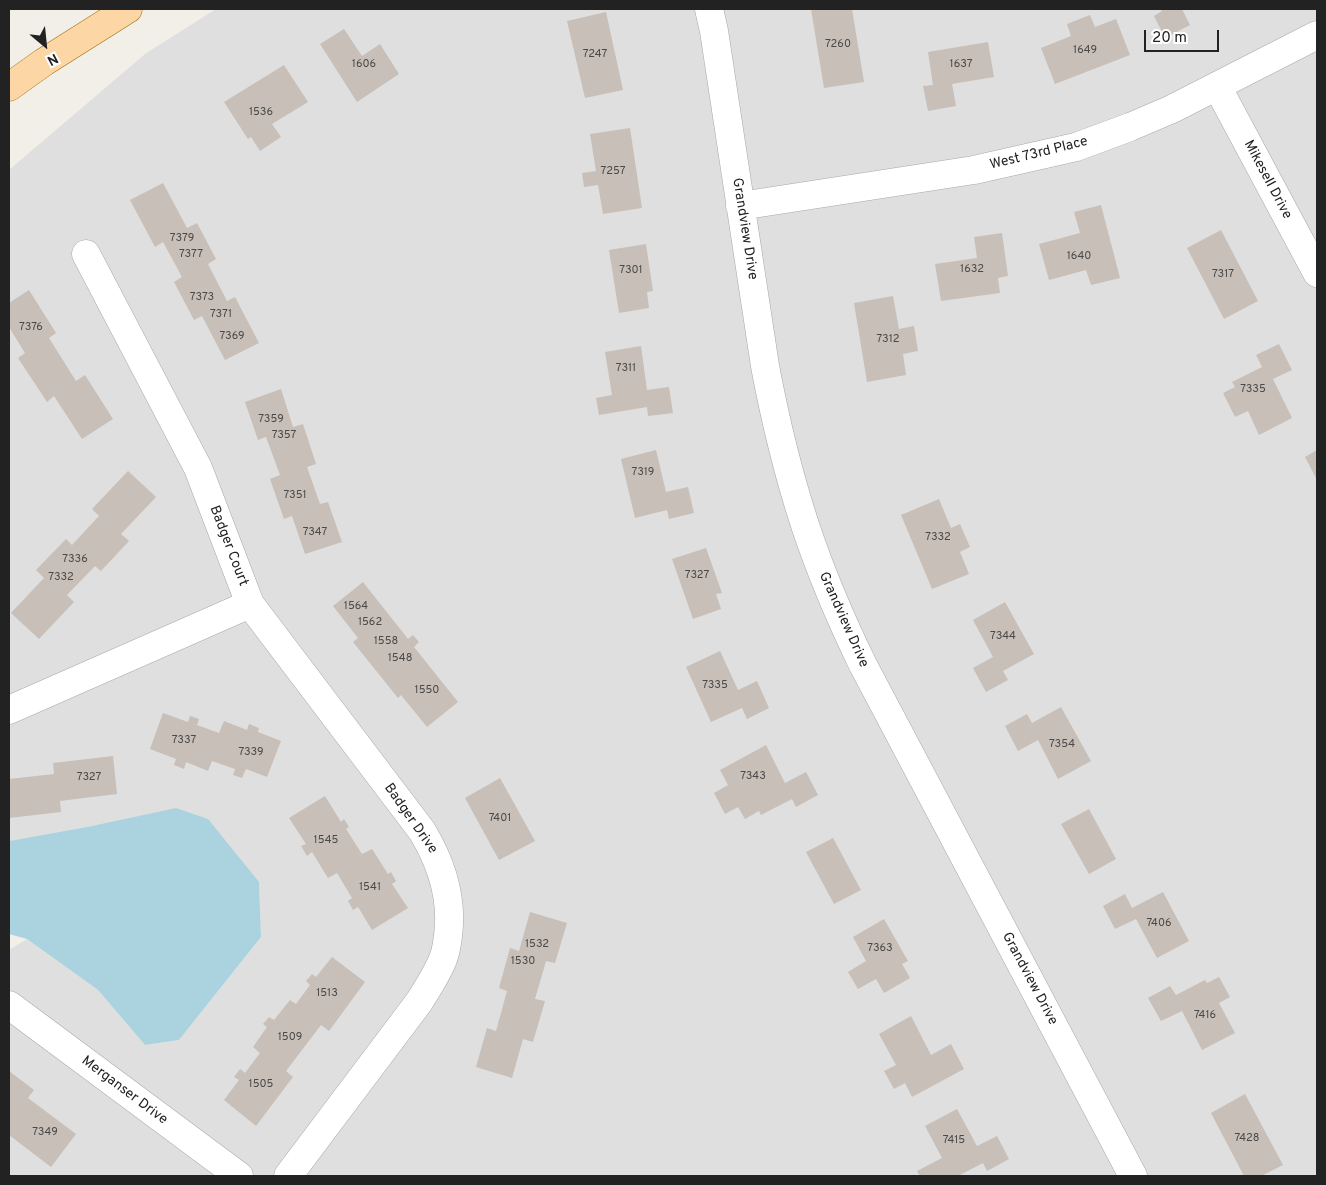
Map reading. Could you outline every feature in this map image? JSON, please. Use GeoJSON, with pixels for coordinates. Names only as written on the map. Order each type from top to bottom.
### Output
{"type":"FeatureCollection","features":[{"type":"Feature","properties":{"kind":"main road"},"geometry":{"type":"LineString","coordinates":[[9,87],[44,62],[128,9]]}},
{"type":"Feature","properties":{"kind":"street","name":"Grandview Drive"},"geometry":{"type":"LineString","coordinates":[[709,9],[714,31],[765,366],[776,423],[805,524],[834,602],[863,666],[1133,1176]]}},
{"type":"Feature","properties":{"kind":"street","name":"West 73rd Place"},"geometry":{"type":"LineString","coordinates":[[740,206],[974,170],[1076,147],[1172,110],[1317,35]]}},
{"type":"Feature","properties":{"kind":"street","name":"Mikesell Drive"},"geometry":{"type":"LineString","coordinates":[[1217,86],[1317,273]]}},
{"type":"Feature","properties":{"kind":"street","name":"Badger Court"},"geometry":{"type":"LineString","coordinates":[[9,710],[250,604],[198,468],[86,254]]}},
{"type":"Feature","properties":{"kind":"street","name":"Badger Drive"},"geometry":{"type":"LineString","coordinates":[[250,604],[422,831],[440,864],[447,888],[450,910],[450,922],[444,957],[431,983],[419,1002],[288,1176]]}},
{"type":"Feature","properties":{"kind":"street","name":"Merganser Drive"},"geometry":{"type":"LineString","coordinates":[[9,1005],[239,1176]]}},
{"type":"Feature","properties":{"kind":"shaded area"},"geometry":{"type":"Polygon","coordinates":[[[216,9],[1317,9],[1317,1176],[9,1176],[9,950],[27,939],[98,990],[145,1045],[179,1040],[261,937],[259,882],[92,826],[9,841],[9,170],[145,54],[216,9]]]}},
{"type":"Feature","properties":{"kind":"water"},"geometry":{"type":"Polygon","coordinates":[[[176,808],[208,819],[259,882],[261,937],[179,1040],[145,1045],[98,990],[27,939],[9,934],[9,841],[176,808]]]}},
{"type":"Feature","properties":{"kind":"building"},"geometry":{"type":"Polygon","coordinates":[[[811,9],[852,9],[864,82],[824,88],[811,9]]]}},
{"type":"Feature","properties":{"kind":"building"},"geometry":{"type":"Polygon","coordinates":[[[1160,9],[1182,9],[1190,25],[1165,38],[1154,16],[1162,11],[1160,9]]]}},
{"type":"Feature","properties":{"kind":"building"},"geometry":{"type":"Polygon","coordinates":[[[606,12],[623,90],[585,98],[567,21],[606,12]]]}},
{"type":"Feature","properties":{"kind":"building"},"geometry":{"type":"Polygon","coordinates":[[[1090,15],[1095,27],[1116,19],[1130,55],[1055,84],[1041,48],[1071,36],[1067,24],[1090,15]]]}},
{"type":"Feature","properties":{"kind":"building"},"geometry":{"type":"Polygon","coordinates":[[[344,29],[362,56],[380,44],[399,74],[357,102],[320,44],[344,29]]]}},
{"type":"Feature","properties":{"kind":"building"},"geometry":{"type":"Polygon","coordinates":[[[988,42],[994,77],[952,84],[956,106],[928,111],[923,86],[933,85],[928,52],[988,42]]]}},
{"type":"Feature","properties":{"kind":"building"},"geometry":{"type":"Polygon","coordinates":[[[284,65],[308,102],[272,124],[281,137],[260,151],[251,137],[248,139],[224,102],[284,65]]]}},
{"type":"Feature","properties":{"kind":"building"},"geometry":{"type":"Polygon","coordinates":[[[630,128],[642,208],[603,214],[598,185],[584,187],[582,173],[596,171],[590,134],[630,128]]]}},
{"type":"Feature","properties":{"kind":"building"},"geometry":{"type":"Polygon","coordinates":[[[163,183],[187,228],[197,223],[216,259],[208,264],[227,301],[235,297],[259,343],[225,360],[202,316],[194,320],[174,282],[182,277],[163,242],[155,247],[130,200],[163,183]]]}},
{"type":"Feature","properties":{"kind":"building"},"geometry":{"type":"Polygon","coordinates":[[[1101,205],[1120,278],[1091,285],[1086,270],[1049,280],[1039,244],[1080,233],[1074,212],[1101,205]]]}},
{"type":"Feature","properties":{"kind":"building"},"geometry":{"type":"Polygon","coordinates":[[[1221,230],[1258,301],[1224,319],[1187,248],[1221,230]]]}},
{"type":"Feature","properties":{"kind":"building"},"geometry":{"type":"Polygon","coordinates":[[[1002,233],[1008,276],[998,278],[1000,293],[941,301],[935,264],[977,258],[974,237],[1002,233]]]}},
{"type":"Feature","properties":{"kind":"building"},"geometry":{"type":"Polygon","coordinates":[[[646,244],[653,291],[647,292],[649,308],[619,313],[609,250],[646,244]]]}},
{"type":"Feature","properties":{"kind":"building"},"geometry":{"type":"Polygon","coordinates":[[[29,290],[56,333],[49,338],[76,381],[85,375],[113,419],[82,439],[54,396],[47,402],[18,358],[25,353],[9,327],[9,303],[29,290]]]}},
{"type":"Feature","properties":{"kind":"building"},"geometry":{"type":"Polygon","coordinates":[[[893,296],[899,329],[914,326],[918,351],[903,354],[906,375],[867,382],[854,303],[893,296]]]}},
{"type":"Feature","properties":{"kind":"building"},"geometry":{"type":"Polygon","coordinates":[[[1279,344],[1292,370],[1273,379],[1292,418],[1259,435],[1248,411],[1235,417],[1223,393],[1235,387],[1232,382],[1262,367],[1256,355],[1279,344]]]}},
{"type":"Feature","properties":{"kind":"building"},"geometry":{"type":"Polygon","coordinates":[[[641,346],[647,390],[669,387],[673,413],[648,416],[647,407],[599,415],[596,398],[612,395],[605,352],[641,346]]]}},
{"type":"Feature","properties":{"kind":"building"},"geometry":{"type":"Polygon","coordinates":[[[281,389],[293,427],[303,424],[316,464],[307,467],[320,504],[328,502],[342,542],[305,554],[292,516],[284,519],[270,479],[280,475],[266,437],[258,440],[245,402],[281,389]]]}},
{"type":"Feature","properties":{"kind":"building"},"geometry":{"type":"Polygon","coordinates":[[[656,450],[666,492],[688,487],[694,513],[669,519],[667,510],[635,518],[621,459],[656,450]]]}},
{"type":"Feature","properties":{"kind":"building"},"geometry":{"type":"Polygon","coordinates":[[[1317,450],[1317,480],[1305,457],[1317,450]]]}},
{"type":"Feature","properties":{"kind":"building"},"geometry":{"type":"Polygon","coordinates":[[[128,471],[156,497],[121,534],[129,541],[101,571],[95,566],[67,595],[74,602],[39,639],[11,613],[44,578],[36,570],[66,539],[72,545],[99,516],[92,509],[128,471]]]}},
{"type":"Feature","properties":{"kind":"building"},"geometry":{"type":"Polygon","coordinates":[[[939,499],[951,528],[960,524],[970,547],[960,552],[969,574],[932,589],[901,515],[939,499]]]}},
{"type":"Feature","properties":{"kind":"building"},"geometry":{"type":"Polygon","coordinates":[[[706,548],[722,593],[716,594],[721,609],[693,619],[672,559],[706,548]]]}},
{"type":"Feature","properties":{"kind":"building"},"geometry":{"type":"Polygon","coordinates":[[[363,582],[408,639],[413,635],[419,642],[414,647],[458,702],[427,727],[401,695],[398,698],[353,642],[358,638],[333,606],[363,582]]]}},
{"type":"Feature","properties":{"kind":"building"},"geometry":{"type":"Polygon","coordinates":[[[1005,602],[1034,654],[1003,671],[1008,680],[986,692],[973,668],[993,657],[973,620],[1005,602]]]}},
{"type":"Feature","properties":{"kind":"building"},"geometry":{"type":"Polygon","coordinates":[[[720,651],[738,690],[757,681],[769,708],[747,719],[742,708],[711,722],[686,667],[720,651]]]}},
{"type":"Feature","properties":{"kind":"building"},"geometry":{"type":"Polygon","coordinates":[[[1061,707],[1091,761],[1058,779],[1038,740],[1018,751],[1005,726],[1027,714],[1032,723],[1061,707]]]}},
{"type":"Feature","properties":{"kind":"building"},"geometry":{"type":"Polygon","coordinates":[[[163,713],[188,722],[190,716],[199,719],[197,725],[219,733],[224,721],[247,730],[249,724],[259,728],[258,732],[281,741],[267,777],[246,769],[242,778],[233,775],[235,769],[212,761],[208,771],[186,762],[184,769],[174,765],[176,759],[150,749],[163,713]]]}},
{"type":"Feature","properties":{"kind":"building"},"geometry":{"type":"Polygon","coordinates":[[[766,745],[785,783],[806,772],[818,795],[796,807],[792,799],[761,815],[759,811],[745,819],[738,807],[725,814],[714,793],[728,785],[720,770],[766,745]]]}},
{"type":"Feature","properties":{"kind":"building"},"geometry":{"type":"Polygon","coordinates":[[[113,756],[117,794],[60,801],[61,812],[9,818],[9,779],[54,774],[53,763],[113,756]]]}},
{"type":"Feature","properties":{"kind":"building"},"geometry":{"type":"Polygon","coordinates":[[[500,778],[535,841],[499,860],[465,798],[500,778]]]}},
{"type":"Feature","properties":{"kind":"building"},"geometry":{"type":"Polygon","coordinates":[[[325,796],[341,822],[344,819],[349,827],[346,829],[362,854],[372,849],[388,874],[391,872],[396,881],[392,884],[408,908],[372,930],[358,907],[353,910],[348,901],[352,898],[337,873],[328,878],[312,852],[307,856],[301,846],[306,844],[289,818],[325,796]]]}},
{"type":"Feature","properties":{"kind":"building"},"geometry":{"type":"Polygon","coordinates":[[[1089,809],[1116,859],[1089,874],[1061,824],[1089,809]]]}},
{"type":"Feature","properties":{"kind":"building"},"geometry":{"type":"Polygon","coordinates":[[[833,838],[861,890],[834,904],[806,852],[833,838]]]}},
{"type":"Feature","properties":{"kind":"building"},"geometry":{"type":"Polygon","coordinates":[[[1163,892],[1189,941],[1157,958],[1136,919],[1115,929],[1103,906],[1125,894],[1132,908],[1163,892]]]}},
{"type":"Feature","properties":{"kind":"building"},"geometry":{"type":"Polygon","coordinates":[[[530,912],[567,923],[555,963],[546,961],[535,999],[545,1001],[533,1042],[523,1039],[512,1078],[476,1067],[487,1028],[496,1031],[507,991],[499,988],[510,948],[519,951],[530,912]]]}},
{"type":"Feature","properties":{"kind":"building"},"geometry":{"type":"Polygon","coordinates":[[[884,919],[908,961],[902,964],[910,978],[884,993],[876,979],[858,989],[848,972],[866,961],[853,937],[884,919]]]}},
{"type":"Feature","properties":{"kind":"building"},"geometry":{"type":"Polygon","coordinates":[[[332,957],[365,982],[329,1031],[321,1025],[286,1071],[293,1077],[256,1126],[224,1100],[239,1080],[234,1077],[240,1069],[245,1073],[260,1053],[253,1047],[267,1027],[263,1024],[269,1017],[274,1020],[290,1000],[296,1004],[310,985],[306,981],[312,974],[316,977],[332,957]]]}},
{"type":"Feature","properties":{"kind":"building"},"geometry":{"type":"Polygon","coordinates":[[[1219,977],[1230,997],[1219,1003],[1235,1033],[1202,1050],[1182,1011],[1161,1021],[1148,998],[1170,986],[1176,995],[1205,980],[1207,983],[1219,977]]]}},
{"type":"Feature","properties":{"kind":"building"},"geometry":{"type":"Polygon","coordinates":[[[911,1016],[931,1055],[951,1044],[964,1069],[912,1097],[905,1083],[894,1089],[884,1071],[896,1065],[879,1034],[911,1016]]]}},
{"type":"Feature","properties":{"kind":"building"},"geometry":{"type":"Polygon","coordinates":[[[9,1071],[34,1090],[28,1098],[76,1134],[51,1167],[9,1135],[9,1071]]]}},
{"type":"Feature","properties":{"kind":"building"},"geometry":{"type":"Polygon","coordinates":[[[1245,1094],[1283,1165],[1261,1176],[1244,1176],[1211,1113],[1245,1094]]]}},
{"type":"Feature","properties":{"kind":"building"},"geometry":{"type":"Polygon","coordinates":[[[957,1109],[977,1146],[997,1136],[1009,1159],[987,1171],[983,1163],[958,1176],[920,1176],[917,1171],[942,1158],[925,1126],[957,1109]]]}}]}
